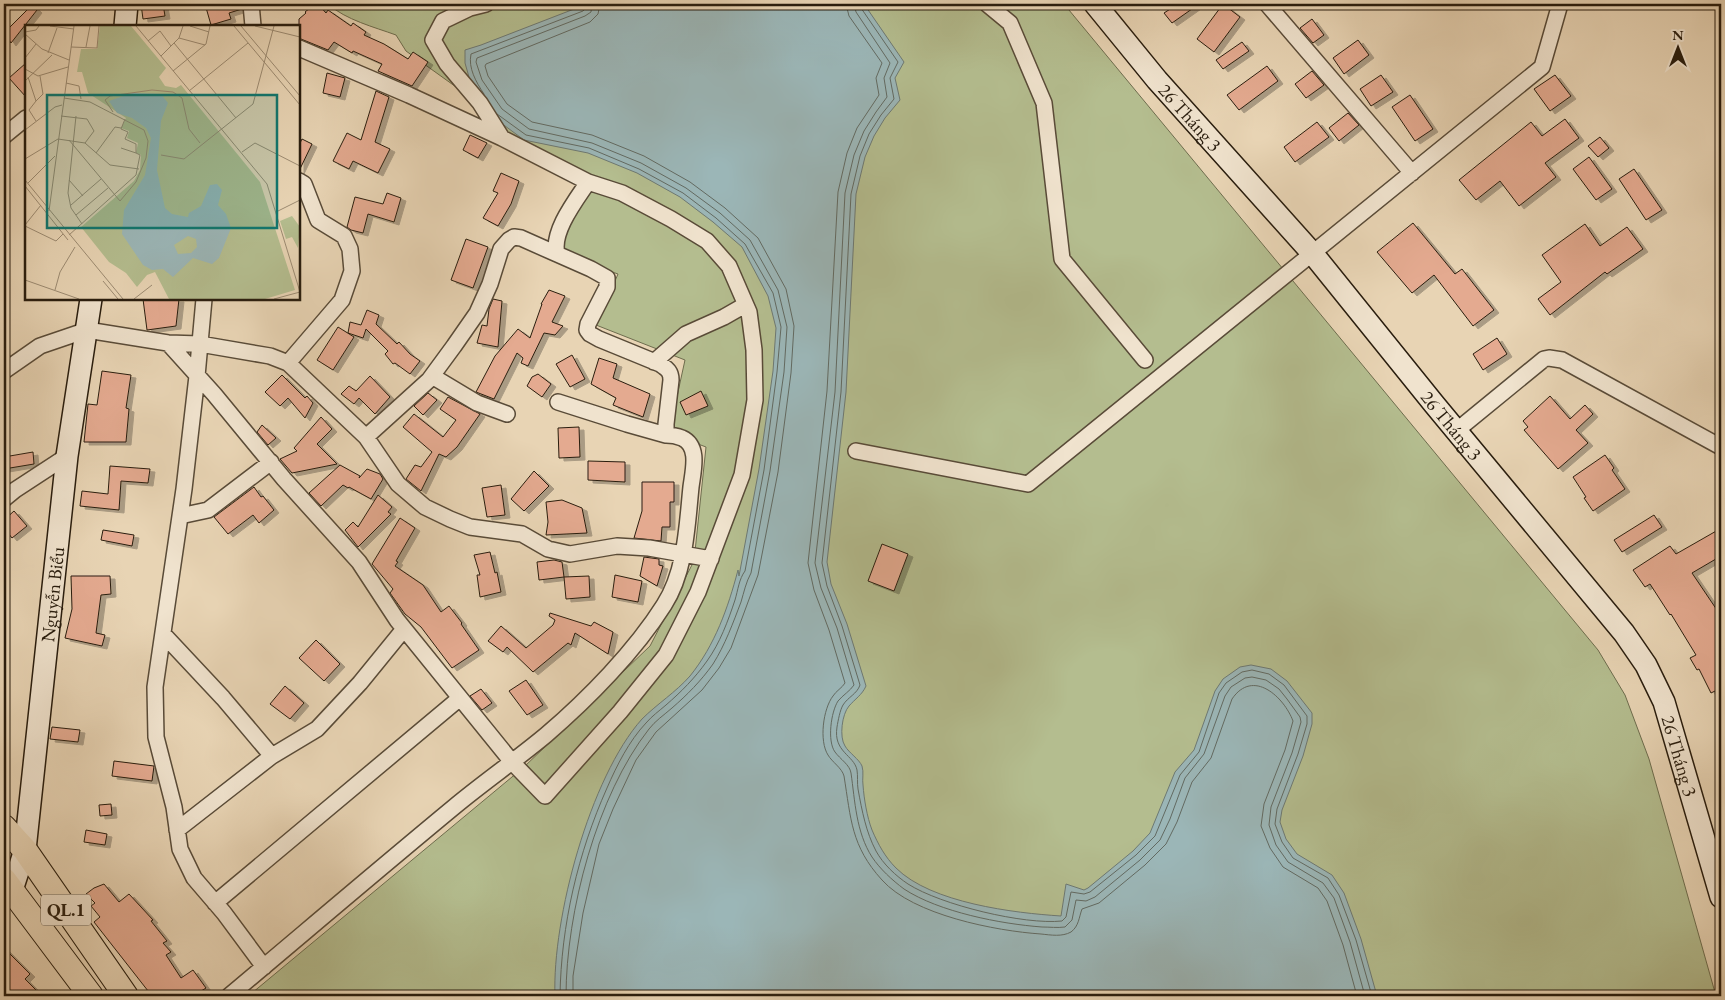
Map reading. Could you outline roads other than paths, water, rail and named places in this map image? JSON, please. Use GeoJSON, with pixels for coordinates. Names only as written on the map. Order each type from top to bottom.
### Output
{"type":"FeatureCollection","features":[{"type":"Feature","properties":{"kind":"main road","name":"QL.1"},"geometry":{"type":"LineString","coordinates":[[4,827],[25,850],[126,996]]}},
{"type":"Feature","properties":{"kind":"main road","name":"QL.1"},"geometry":{"type":"LineString","coordinates":[[8,885],[90,996]]}},
{"type":"Feature","properties":{"kind":"street"},"geometry":{"type":"LineString","coordinates":[[125,25],[127,4]]}},
{"type":"Feature","properties":{"kind":"street"},"geometry":{"type":"LineString","coordinates":[[251,4],[252,25]]}},
{"type":"Feature","properties":{"kind":"street"},"geometry":{"type":"LineString","coordinates":[[486,4],[470,8],[443,21],[433,40],[447,64],[480,104],[502,138]]}},
{"type":"Feature","properties":{"kind":"street"},"geometry":{"type":"LineString","coordinates":[[987,4],[1010,23],[1044,104],[1062,259],[1146,360]]}},
{"type":"Feature","properties":{"kind":"street","name":"26 Tháng 3"},"geometry":{"type":"LineString","coordinates":[[1095,4],[1158,80],[1313,254],[1456,431],[1624,633],[1646,665],[1664,702],[1719,885]]}},
{"type":"Feature","properties":{"kind":"street"},"geometry":{"type":"LineString","coordinates":[[1266,4],[1412,173]]}},
{"type":"Feature","properties":{"kind":"street"},"geometry":{"type":"LineString","coordinates":[[856,451],[1028,484],[1542,67],[1560,4]]}},
{"type":"Feature","properties":{"kind":"street"},"geometry":{"type":"LineString","coordinates":[[168,343],[359,562],[404,629],[512,762],[546,796],[620,712],[666,655],[698,592],[742,475],[755,400],[754,350],[749,312],[729,266],[708,241],[622,193],[588,182],[502,138],[409,95],[300,48]]}},
{"type":"Feature","properties":{"kind":"street"},"geometry":{"type":"LineString","coordinates":[[4,136],[25,119]]}},
{"type":"Feature","properties":{"kind":"street"},"geometry":{"type":"LineString","coordinates":[[288,363],[342,300],[352,271],[350,249],[344,236],[318,220],[304,184],[300,182]]}},
{"type":"Feature","properties":{"kind":"street"},"geometry":{"type":"LineString","coordinates":[[557,254],[555,246],[556,237],[572,206],[588,182]]}},
{"type":"Feature","properties":{"kind":"street"},"geometry":{"type":"LineString","coordinates":[[366,437],[432,376],[477,312],[490,284],[501,248],[514,237],[521,238],[607,278],[607,287],[588,324],[587,330],[598,339],[654,362],[667,369],[671,374],[666,435]]}},
{"type":"Feature","properties":{"kind":"street","name":"Nguyễn Biểu"},"geometry":{"type":"LineString","coordinates":[[8,885],[25,850],[67,456],[91,300]]}},
{"type":"Feature","properties":{"kind":"street"},"geometry":{"type":"LineString","coordinates":[[204,300],[198,376],[164,635],[155,687],[156,737],[174,807],[180,849],[194,878],[264,968]]}},
{"type":"Feature","properties":{"kind":"street"},"geometry":{"type":"LineString","coordinates":[[654,362],[686,334],[724,317],[745,304]]}},
{"type":"Feature","properties":{"kind":"street"},"geometry":{"type":"LineString","coordinates":[[4,371],[40,346],[87,330],[168,343],[200,344],[270,356],[288,363],[366,437],[398,484],[425,507],[470,527],[522,534],[548,549],[570,554],[617,546],[648,548],[711,559]]}},
{"type":"Feature","properties":{"kind":"street"},"geometry":{"type":"LineString","coordinates":[[1456,431],[1544,360],[1549,358],[1562,360],[1721,447]]}},
{"type":"Feature","properties":{"kind":"street"},"geometry":{"type":"LineString","coordinates":[[432,376],[477,403],[506,414]]}},
{"type":"Feature","properties":{"kind":"street"},"geometry":{"type":"LineString","coordinates":[[230,996],[455,806],[547,734],[624,657],[665,604],[676,580],[683,553],[693,468],[693,452],[690,443],[681,437],[666,435],[627,424],[558,402]]}},
{"type":"Feature","properties":{"kind":"street"},"geometry":{"type":"LineString","coordinates":[[4,499],[67,456]]}},
{"type":"Feature","properties":{"kind":"street"},"geometry":{"type":"LineString","coordinates":[[180,516],[208,510],[271,462]]}},
{"type":"Feature","properties":{"kind":"street"},"geometry":{"type":"LineString","coordinates":[[178,830],[272,756],[317,729],[360,683],[404,629]]}},
{"type":"Feature","properties":{"kind":"street"},"geometry":{"type":"LineString","coordinates":[[164,635],[223,698],[272,756]]}},
{"type":"Feature","properties":{"kind":"street"},"geometry":{"type":"LineString","coordinates":[[215,903],[460,698]]}},
{"type":"Feature","properties":{"kind":"water"},"geometry":{"type":"Polygon","coordinates":[[[587,4],[864,4],[904,62],[895,78],[900,100],[885,118],[874,136],[865,157],[856,194],[846,392],[827,562],[831,584],[847,624],[866,686],[849,706],[845,714],[842,726],[843,742],[862,766],[864,796],[872,830],[888,859],[911,880],[951,898],[997,909],[1061,916],[1066,884],[1084,890],[1088,888],[1133,851],[1150,833],[1175,772],[1194,750],[1215,691],[1223,679],[1240,667],[1251,665],[1271,669],[1287,681],[1312,713],[1312,724],[1303,756],[1282,810],[1280,822],[1286,839],[1297,854],[1332,875],[1344,893],[1361,939],[1377,996],[555,996],[560,928],[567,890],[591,812],[606,776],[623,744],[642,719],[685,682],[707,652],[720,626],[738,570],[739,576],[759,469],[773,371],[776,328],[768,296],[742,247],[713,222],[680,197],[637,173],[588,153],[524,140],[493,117],[471,84],[465,63],[465,50],[587,4]]]}}]}
